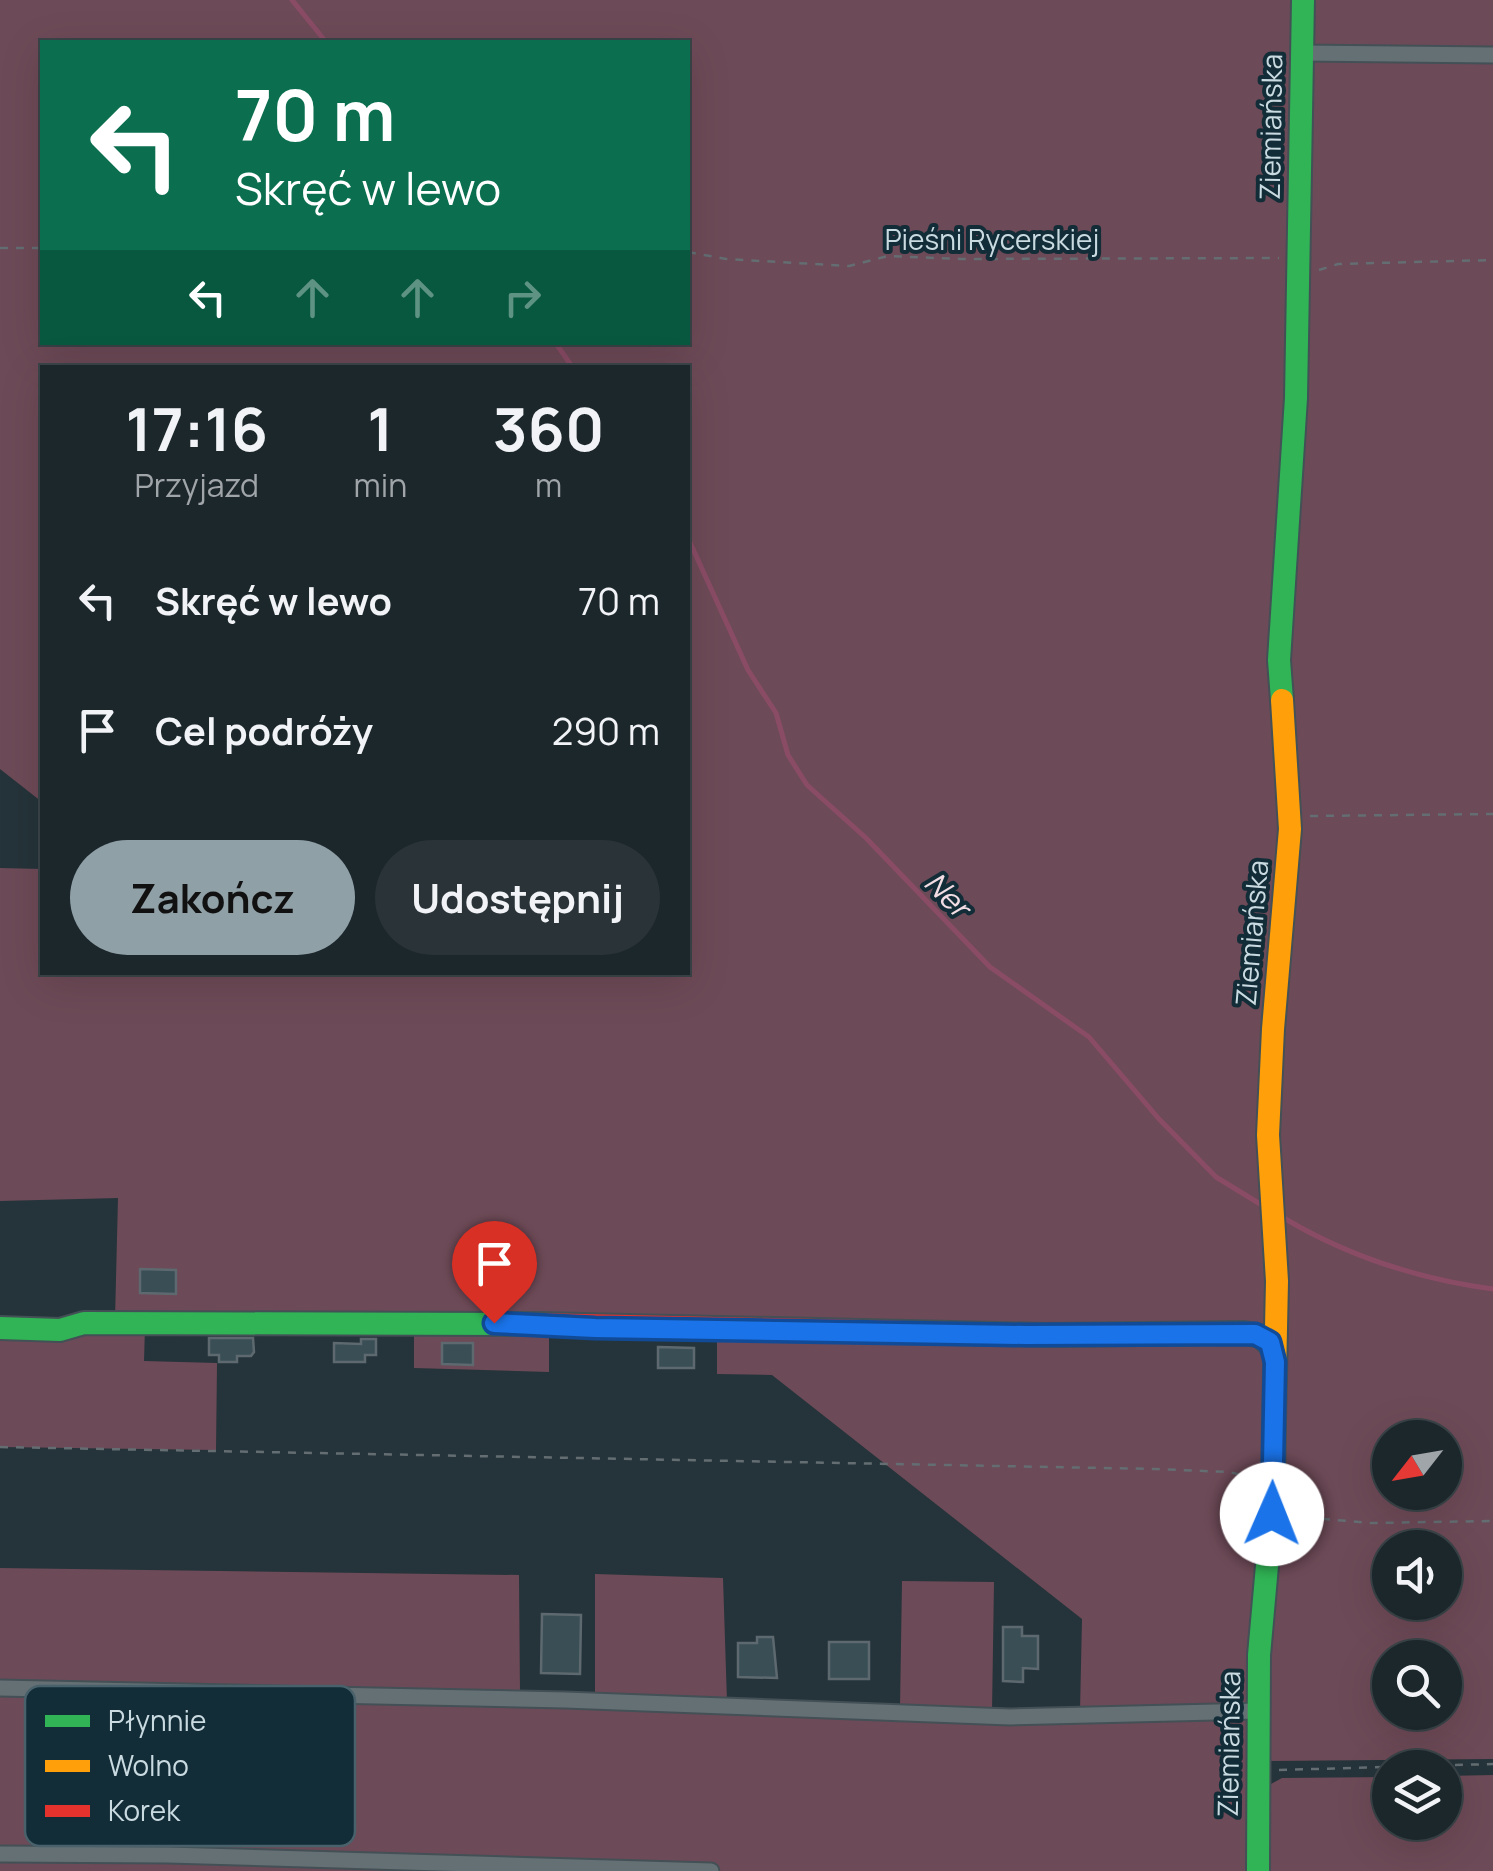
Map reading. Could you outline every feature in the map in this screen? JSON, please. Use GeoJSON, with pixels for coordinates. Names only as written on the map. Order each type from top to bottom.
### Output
{"type":"FeatureCollection","features":[{"type":"Feature","properties":{"kind":"street","name":"Ziemiańska"},"geometry":{"type":"LineString","coordinates":[[1258,1871],[1260,1640],[1272,1514],[1277,1281],[1268,1135],[1289,816],[1279,660],[1296,398],[1302,0]]}},
{"type":"Feature","properties":{"kind":"street"},"geometry":{"type":"LineString","coordinates":[[1301,53],[1493,55]]}},
{"type":"Feature","properties":{"kind":"street"},"geometry":{"type":"LineString","coordinates":[[0,1328],[60,1330],[84,1323],[494,1323],[1025,1335],[1244,1333],[1261,1336],[1273,1348]]}},
{"type":"Feature","properties":{"kind":"street"},"geometry":{"type":"LineString","coordinates":[[0,1688],[25,1689]]}},
{"type":"Feature","properties":{"kind":"street"},"geometry":{"type":"LineString","coordinates":[[355,1696],[1010,1717],[1258,1712]]}},
{"type":"Feature","properties":{"kind":"street"},"geometry":{"type":"LineString","coordinates":[[0,1854],[168,1855],[711,1871]]}},
{"type":"Feature","properties":{"kind":"path"},"geometry":{"type":"LineString","coordinates":[[0,248],[40,248]]}},
{"type":"Feature","properties":{"kind":"path","name":"Pieśni Rycerskiej"},"geometry":{"type":"LineString","coordinates":[[690,252],[726,259],[849,266],[888,256],[1299,258]]}},
{"type":"Feature","properties":{"kind":"path"},"geometry":{"type":"LineString","coordinates":[[1298,284],[1308,275],[1338,264],[1493,260]]}},
{"type":"Feature","properties":{"kind":"path"},"geometry":{"type":"LineString","coordinates":[[1289,816],[1493,814]]}},
{"type":"Feature","properties":{"kind":"path"},"geometry":{"type":"LineString","coordinates":[[0,1447],[1173,1469],[1229,1472],[1252,1477],[1273,1489]]}},
{"type":"Feature","properties":{"kind":"path"},"geometry":{"type":"LineString","coordinates":[[1272,1514],[1370,1523],[1493,1521]]}},
{"type":"Feature","properties":{"kind":"path"},"geometry":{"type":"LineString","coordinates":[[1258,1772],[1343,1766],[1493,1764]]}},
{"type":"Feature","properties":{"kind":"shaded area"},"geometry":{"type":"Polygon","coordinates":[[[0,0],[1493,0],[1493,1759],[1462,1759],[1462,1750],[1372,1750],[1372,1760],[1263,1761],[1252,1871],[0,1871],[0,1693],[25,1694],[25,1846],[355,1846],[355,1701],[1211,1720],[1199,1711],[1080,1711],[1082,1619],[772,1375],[717,1374],[717,1334],[115,1319],[118,1198],[0,1201],[0,868],[40,869],[40,975],[690,975],[690,365],[40,365],[40,800],[0,769],[0,0]]]}},
{"type":"Feature","properties":{"kind":"shaded area"},"geometry":{"type":"Polygon","coordinates":[[[145,1327],[144,1361],[217,1363],[216,1450],[0,1447],[0,1331],[145,1327]]]}},
{"type":"Feature","properties":{"kind":"shaded area"},"geometry":{"type":"Polygon","coordinates":[[[414,1327],[549,1332],[549,1372],[414,1368],[414,1327]]]}},
{"type":"Feature","properties":{"kind":"shaded area"},"geometry":{"type":"Polygon","coordinates":[[[0,1568],[519,1575],[520,1695],[355,1691],[355,1686],[0,1683],[0,1568]]]}},
{"type":"Feature","properties":{"kind":"shaded area"},"geometry":{"type":"Polygon","coordinates":[[[595,1574],[723,1578],[727,1702],[595,1698],[595,1574]]]}},
{"type":"Feature","properties":{"kind":"shaded area"},"geometry":{"type":"Polygon","coordinates":[[[902,1581],[994,1582],[992,1711],[900,1707],[902,1581]]]}},
{"type":"Feature","properties":{"kind":"shaded area"},"geometry":{"type":"Polygon","coordinates":[[[1493,1775],[1493,1871],[1268,1871],[1271,1784],[1282,1778],[1372,1777],[1372,1840],[1462,1840],[1462,1776],[1493,1775]]]}},
{"type":"Feature","properties":{"kind":"building"},"geometry":{"type":"Polygon","coordinates":[[[140,1269],[176,1270],[176,1294],[140,1293],[140,1269]]]}},
{"type":"Feature","properties":{"kind":"building"},"geometry":{"type":"Polygon","coordinates":[[[209,1338],[253,1338],[254,1352],[251,1356],[237,1356],[237,1362],[219,1362],[219,1355],[209,1355],[209,1338]]]}},
{"type":"Feature","properties":{"kind":"building"},"geometry":{"type":"Polygon","coordinates":[[[361,1339],[376,1339],[376,1355],[365,1355],[365,1362],[334,1362],[334,1343],[361,1344],[361,1339]]]}},
{"type":"Feature","properties":{"kind":"building"},"geometry":{"type":"Polygon","coordinates":[[[442,1343],[473,1343],[473,1365],[442,1364],[442,1343]]]}},
{"type":"Feature","properties":{"kind":"building"},"geometry":{"type":"Polygon","coordinates":[[[658,1347],[694,1348],[694,1368],[658,1368],[658,1347]]]}},
{"type":"Feature","properties":{"kind":"building"},"geometry":{"type":"Polygon","coordinates":[[[542,1614],[581,1615],[580,1674],[541,1673],[542,1614]]]}},
{"type":"Feature","properties":{"kind":"building"},"geometry":{"type":"Polygon","coordinates":[[[1003,1627],[1022,1627],[1022,1636],[1038,1636],[1038,1669],[1023,1668],[1023,1682],[1003,1681],[1003,1627]]]}},
{"type":"Feature","properties":{"kind":"building"},"geometry":{"type":"Polygon","coordinates":[[[757,1637],[773,1637],[777,1678],[738,1677],[738,1643],[757,1643],[757,1637]]]}},
{"type":"Feature","properties":{"kind":"building"},"geometry":{"type":"Polygon","coordinates":[[[829,1642],[869,1642],[869,1679],[829,1679],[829,1642]]]}},
{"type":"Feature","properties":{"kind":"waterway","name":"Ner"},"geometry":{"type":"LineString","coordinates":[[292,0],[324,40]]}},
{"type":"Feature","properties":{"kind":"waterway","name":"Ner"},"geometry":{"type":"LineString","coordinates":[[557,345],[571,365]]}},
{"type":"Feature","properties":{"kind":"waterway","name":"Ner"},"geometry":{"type":"LineString","coordinates":[[690,542],[748,670],[776,713],[788,755],[807,785],[866,838],[990,967],[1089,1037],[1159,1119],[1216,1177],[1265,1207]]}},
{"type":"Feature","properties":{"kind":"waterway","name":"Ner"},"geometry":{"type":"LineString","coordinates":[[1282,1217],[1384,1264],[1493,1289]]}},
{"type":"Feature","properties":{"kind":"traffic: fast"},"geometry":{"type":"LineString","coordinates":[[1282,700],[1279,660],[1296,398],[1303,0]]}},
{"type":"Feature","properties":{"kind":"traffic: fast"},"geometry":{"type":"LineString","coordinates":[[0,1328],[60,1330],[84,1323],[538,1324]]}},
{"type":"Feature","properties":{"kind":"traffic: fast"},"geometry":{"type":"LineString","coordinates":[[1046,1335],[1244,1333],[1261,1336],[1273,1348]]}},
{"type":"Feature","properties":{"kind":"traffic: fast"},"geometry":{"type":"LineString","coordinates":[[1258,1871],[1259,1655],[1273,1499],[1274,1422]]}},
{"type":"Feature","properties":{"kind":"traffic: slow"},"geometry":{"type":"LineString","coordinates":[[1274,1422],[1277,1281],[1268,1135],[1290,829],[1282,700]]}},
{"type":"Feature","properties":{"kind":"traffic: jam"},"geometry":{"type":"LineString","coordinates":[[538,1324],[1046,1335]]}},
{"type":"Feature","properties":{"kind":"route"},"geometry":{"type":"LineString","coordinates":[[494,1323],[1025,1335],[1255,1334],[1270,1342],[1275,1362],[1272,1514]]}}]}
